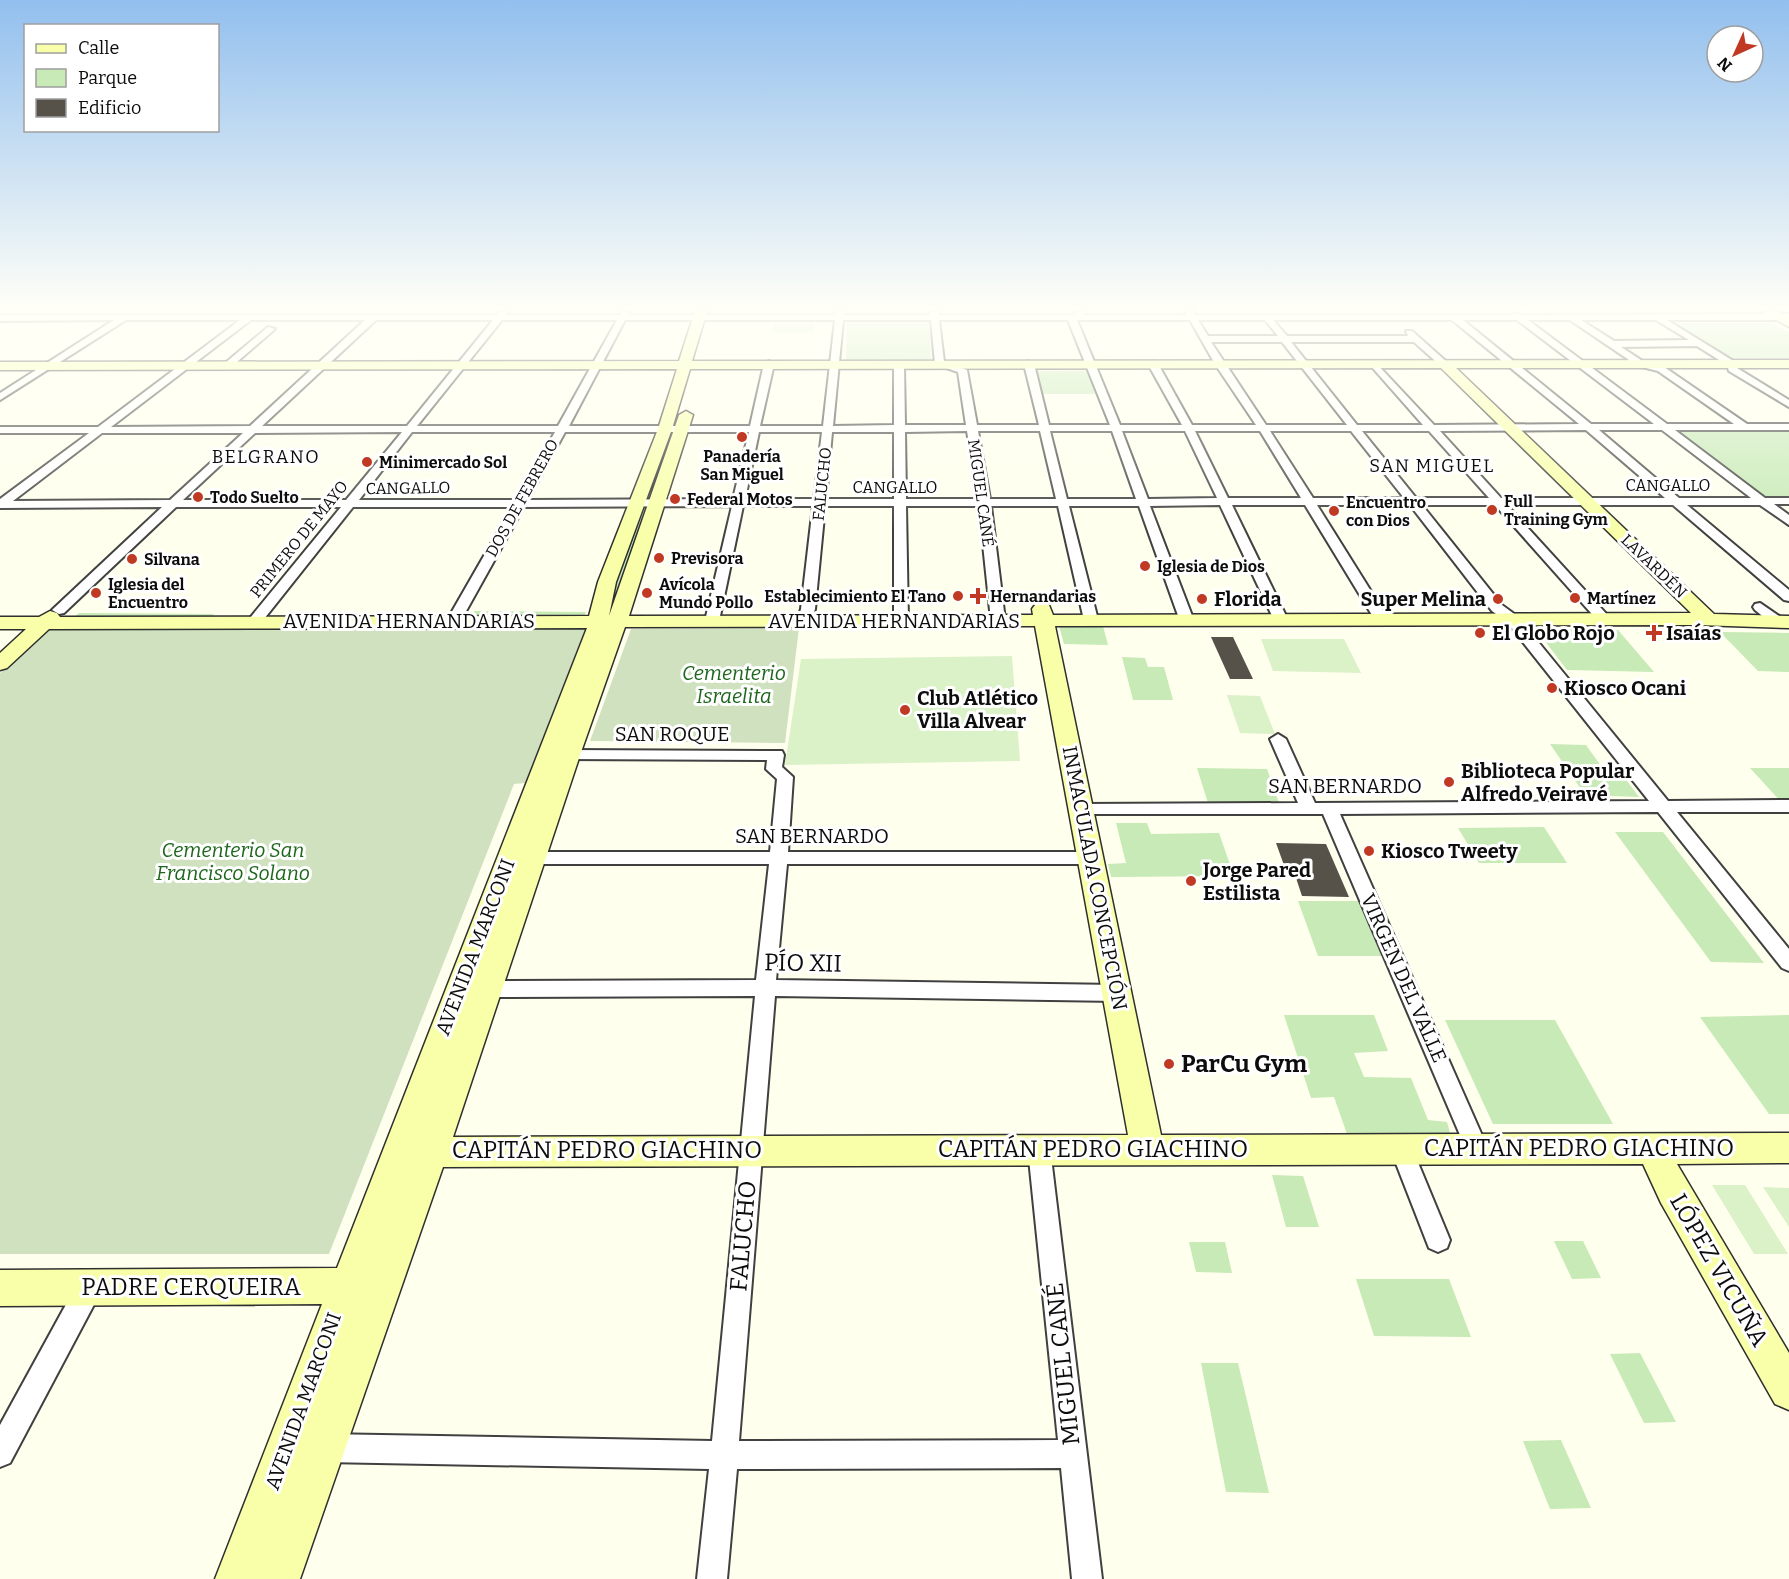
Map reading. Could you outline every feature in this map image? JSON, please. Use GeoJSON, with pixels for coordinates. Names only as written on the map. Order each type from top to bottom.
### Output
{"type":"FeatureCollection","features":[{"type":"Feature","properties":{"kind":"main road","name":"AVENIDA MARCONI"},"geometry":{"type":"LineString","coordinates":[[237,1579],[364,1286],[432,1150],[568,756],[609,615],[638,503],[665,429],[685,385]]}},
{"type":"Feature","properties":{"kind":"main road","name":"AVENIDA MARCONI"},"geometry":{"type":"LineString","coordinates":[[279,1579],[324,1448],[397,1152],[609,615],[658,503],[682,429],[690,385]]}},
{"type":"Feature","properties":{"kind":"main road","name":"LAVARDÉN"},"geometry":{"type":"LineString","coordinates":[[1466,385],[1702,613]]}},
{"type":"Feature","properties":{"kind":"main road","name":"AVENIDA HERNANDARIAS"},"geometry":{"type":"LineString","coordinates":[[1702,613],[1760,608],[1785,617]]}},
{"type":"Feature","properties":{"kind":"main road","name":"AVENIDA HERNANDARIAS"},"geometry":{"type":"LineString","coordinates":[[0,610],[51,616],[1702,613],[1785,617]]}},
{"type":"Feature","properties":{"kind":"main road","name":"INMACULADA CONCEPCIÓN"},"geometry":{"type":"LineString","coordinates":[[1043,614],[1147,1149]]}},
{"type":"Feature","properties":{"kind":"main road","name":"AVENIDA HERNANDARIAS"},"geometry":{"type":"LineString","coordinates":[[0,623],[51,616]]}},
{"type":"Feature","properties":{"kind":"main road"},"geometry":{"type":"LineString","coordinates":[[0,664],[51,616]]}},
{"type":"Feature","properties":{"kind":"main road","name":"LÓPEZ VICUÑA"},"geometry":{"type":"LineString","coordinates":[[1653,1148],[1673,1192],[1789,1390]]}},
{"type":"Feature","properties":{"kind":"main road","name":"CAPITÁN PEDRO GIACHINO"},"geometry":{"type":"LineString","coordinates":[[397,1152],[750,1149],[1789,1148]]}},
{"type":"Feature","properties":{"kind":"main road","name":"PADRE CERQUEIRA"},"geometry":{"type":"LineString","coordinates":[[0,1288],[364,1286]]}},
{"type":"Feature","properties":{"kind":"street"},"geometry":{"type":"LineString","coordinates":[[0,397],[19,385]]}},
{"type":"Feature","properties":{"kind":"street"},"geometry":{"type":"LineString","coordinates":[[0,504],[158,385]]}},
{"type":"Feature","properties":{"kind":"street"},"geometry":{"type":"LineString","coordinates":[[51,616],[301,385]]}},
{"type":"Feature","properties":{"kind":"street","name":"PRIMERO DE MAYO"},"geometry":{"type":"LineString","coordinates":[[259,615],[445,385]]}},
{"type":"Feature","properties":{"kind":"street","name":"DOS DE FEBRERO"},"geometry":{"type":"LineString","coordinates":[[457,616],[586,385]]}},
{"type":"Feature","properties":{"kind":"street"},"geometry":{"type":"LineString","coordinates":[[713,615],[764,385]]}},
{"type":"Feature","properties":{"kind":"street","name":"FALUCHO"},"geometry":{"type":"LineString","coordinates":[[806,615],[833,385]]}},
{"type":"Feature","properties":{"kind":"street"},"geometry":{"type":"LineString","coordinates":[[899,385],[902,615]]}},
{"type":"Feature","properties":{"kind":"street","name":"MIGUEL CANÉ"},"geometry":{"type":"LineString","coordinates":[[964,385],[985,504],[997,614]]}},
{"type":"Feature","properties":{"kind":"street"},"geometry":{"type":"LineString","coordinates":[[1034,385],[1090,614]]}},
{"type":"Feature","properties":{"kind":"street"},"geometry":{"type":"LineString","coordinates":[[1098,385],[1185,614]]}},
{"type":"Feature","properties":{"kind":"street"},"geometry":{"type":"LineString","coordinates":[[1165,385],[1189,429],[1278,614]]}},
{"type":"Feature","properties":{"kind":"street"},"geometry":{"type":"LineString","coordinates":[[1233,385],[1264,429],[1378,614]]}},
{"type":"Feature","properties":{"kind":"street"},"geometry":{"type":"LineString","coordinates":[[1321,385],[1789,963]]}},
{"type":"Feature","properties":{"kind":"street"},"geometry":{"type":"LineString","coordinates":[[1392,385],[1599,613]]}},
{"type":"Feature","properties":{"kind":"street"},"geometry":{"type":"LineString","coordinates":[[1538,385],[1789,597]]}},
{"type":"Feature","properties":{"kind":"street"},"geometry":{"type":"LineString","coordinates":[[1609,385],[1789,521]]}},
{"type":"Feature","properties":{"kind":"street"},"geometry":{"type":"LineString","coordinates":[[1684,385],[1745,427]]}},
{"type":"Feature","properties":{"kind":"street"},"geometry":{"type":"LineString","coordinates":[[1760,385],[1789,404]]}},
{"type":"Feature","properties":{"kind":"street"},"geometry":{"type":"LineString","coordinates":[[0,430],[1789,427]]}},
{"type":"Feature","properties":{"kind":"street","name":"CANGALLO"},"geometry":{"type":"LineString","coordinates":[[0,504],[1142,502],[1225,504],[1789,501]]}},
{"type":"Feature","properties":{"kind":"street"},"geometry":{"type":"LineString","coordinates":[[1278,739],[1309,809]]}},
{"type":"Feature","properties":{"kind":"street","name":"FALUCHO"},"geometry":{"type":"LineString","coordinates":[[712,1579],[726,1455],[750,1149],[779,858],[785,777],[774,769],[776,755]]}},
{"type":"Feature","properties":{"kind":"street","name":"SAN ROQUE"},"geometry":{"type":"LineString","coordinates":[[568,756],[776,755]]}},
{"type":"Feature","properties":{"kind":"street","name":"SAN BERNARDO"},"geometry":{"type":"LineString","coordinates":[[1081,810],[1789,806]]}},
{"type":"Feature","properties":{"kind":"street","name":"VIRGEN DEL VALLE"},"geometry":{"type":"LineString","coordinates":[[1329,808],[1477,1149]]}},
{"type":"Feature","properties":{"kind":"street","name":"SAN BERNARDO"},"geometry":{"type":"LineString","coordinates":[[533,858],[1091,858]]}},
{"type":"Feature","properties":{"kind":"street","name":"PÍO XII"},"geometry":{"type":"LineString","coordinates":[[488,989],[765,988],[1118,993]]}},
{"type":"Feature","properties":{"kind":"street"},"geometry":{"type":"LineString","coordinates":[[1401,1148],[1438,1240]]}},
{"type":"Feature","properties":{"kind":"street","name":"MIGUEL CANÉ"},"geometry":{"type":"LineString","coordinates":[[1039,1149],[1087,1579]]}},
{"type":"Feature","properties":{"kind":"street"},"geometry":{"type":"LineString","coordinates":[[0,1453],[89,1288]]}},
{"type":"Feature","properties":{"kind":"street"},"geometry":{"type":"LineString","coordinates":[[324,1448],[726,1455],[1073,1454]]}},
{"type":"Feature","properties":{"kind":"green space"},"geometry":{"type":"Polygon","coordinates":[[[1038,385],[1092,385],[1095,394],[1040,394],[1038,385]]]}},
{"type":"Feature","properties":{"kind":"green space"},"geometry":{"type":"Polygon","coordinates":[[[1681,432],[1789,432],[1789,500],[1777,500],[1764,496],[1681,432]]]}},
{"type":"Feature","properties":{"kind":"green space"},"geometry":{"type":"Polygon","coordinates":[[[641,509],[650,509],[618,602],[607,602],[641,509]]]}},
{"type":"Feature","properties":{"kind":"green space"},"geometry":{"type":"Polygon","coordinates":[[[474,611],[586,612],[583,619],[470,618],[474,611]]]}},
{"type":"Feature","properties":{"kind":"green space"},"geometry":{"type":"Polygon","coordinates":[[[79,613],[214,614],[210,619],[72,619],[79,613]]]}},
{"type":"Feature","properties":{"kind":"green space"},"geometry":{"type":"Polygon","coordinates":[[[1059,626],[1103,626],[1108,645],[1064,644],[1059,626]]]}},
{"type":"Feature","properties":{"kind":"green space","name":"Cementerio San Francisco Solano"},"geometry":{"type":"Polygon","coordinates":[[[586,627],[525,783],[514,784],[329,1254],[0,1254],[0,673],[48,628],[586,627]]]}},
{"type":"Feature","properties":{"kind":"green space","name":"Cementerio Israelita"},"geometry":{"type":"Polygon","coordinates":[[[799,628],[785,743],[590,741],[631,629],[799,628]]]}},
{"type":"Feature","properties":{"kind":"green space"},"geometry":{"type":"Polygon","coordinates":[[[1535,628],[1618,630],[1654,672],[1567,670],[1535,628]]]}},
{"type":"Feature","properties":{"kind":"green space"},"geometry":{"type":"Polygon","coordinates":[[[1720,632],[1789,633],[1789,672],[1758,671],[1720,632]]]}},
{"type":"Feature","properties":{"kind":"green space"},"geometry":{"type":"Polygon","coordinates":[[[1261,639],[1344,639],[1361,673],[1273,671],[1261,639]]]}},
{"type":"Feature","properties":{"kind":"green space","name":"Club Atlético Villa Alvear"},"geometry":{"type":"Polygon","coordinates":[[[1012,656],[1020,761],[785,765],[801,659],[1012,656]]]}},
{"type":"Feature","properties":{"kind":"green space"},"geometry":{"type":"Polygon","coordinates":[[[1122,657],[1145,658],[1148,667],[1164,667],[1173,700],[1133,700],[1122,657]]]}},
{"type":"Feature","properties":{"kind":"green space"},"geometry":{"type":"Polygon","coordinates":[[[1227,695],[1260,696],[1275,734],[1240,733],[1227,695]]]}},
{"type":"Feature","properties":{"kind":"green space"},"geometry":{"type":"Polygon","coordinates":[[[1550,744],[1586,745],[1611,780],[1627,781],[1639,797],[1585,795],[1550,744]]]}},
{"type":"Feature","properties":{"kind":"green space"},"geometry":{"type":"Polygon","coordinates":[[[1197,768],[1267,769],[1279,803],[1208,803],[1197,768]]]}},
{"type":"Feature","properties":{"kind":"green space"},"geometry":{"type":"Polygon","coordinates":[[[1750,768],[1789,768],[1789,803],[1782,803],[1750,768]]]}},
{"type":"Feature","properties":{"kind":"green space"},"geometry":{"type":"Polygon","coordinates":[[[1116,823],[1147,823],[1151,834],[1219,833],[1234,876],[1111,877],[1108,864],[1126,863],[1116,823]]]}},
{"type":"Feature","properties":{"kind":"green space"},"geometry":{"type":"Polygon","coordinates":[[[1544,827],[1567,863],[1479,863],[1458,828],[1544,827]]]}},
{"type":"Feature","properties":{"kind":"green space"},"geometry":{"type":"Polygon","coordinates":[[[1615,832],[1663,832],[1764,963],[1711,962],[1615,832]]]}},
{"type":"Feature","properties":{"kind":"green space"},"geometry":{"type":"Polygon","coordinates":[[[1298,901],[1358,901],[1382,956],[1318,956],[1298,901]]]}},
{"type":"Feature","properties":{"kind":"green space"},"geometry":{"type":"Polygon","coordinates":[[[1284,1015],[1374,1015],[1388,1051],[1354,1053],[1364,1077],[1411,1078],[1428,1120],[1447,1122],[1450,1133],[1347,1134],[1334,1097],[1311,1098],[1284,1015]]]}},
{"type":"Feature","properties":{"kind":"green space"},"geometry":{"type":"Polygon","coordinates":[[[1789,1015],[1789,1114],[1769,1114],[1700,1017],[1789,1015]]]}},
{"type":"Feature","properties":{"kind":"green space"},"geometry":{"type":"Polygon","coordinates":[[[1445,1020],[1555,1020],[1613,1124],[1493,1124],[1445,1020]]]}},
{"type":"Feature","properties":{"kind":"green space"},"geometry":{"type":"Polygon","coordinates":[[[1272,1175],[1303,1176],[1319,1227],[1286,1227],[1272,1175]]]}},
{"type":"Feature","properties":{"kind":"green space"},"geometry":{"type":"Polygon","coordinates":[[[1712,1185],[1745,1185],[1788,1254],[1754,1254],[1712,1185]]]}},
{"type":"Feature","properties":{"kind":"green space"},"geometry":{"type":"Polygon","coordinates":[[[1763,1187],[1789,1188],[1789,1227],[1763,1187]]]}},
{"type":"Feature","properties":{"kind":"green space"},"geometry":{"type":"Polygon","coordinates":[[[1554,1241],[1583,1241],[1601,1278],[1572,1279],[1554,1241]]]}},
{"type":"Feature","properties":{"kind":"green space"},"geometry":{"type":"Polygon","coordinates":[[[1189,1242],[1225,1242],[1232,1273],[1196,1272],[1189,1242]]]}},
{"type":"Feature","properties":{"kind":"green space"},"geometry":{"type":"Polygon","coordinates":[[[1356,1279],[1449,1279],[1471,1337],[1374,1336],[1356,1279]]]}},
{"type":"Feature","properties":{"kind":"green space"},"geometry":{"type":"Polygon","coordinates":[[[1640,1353],[1676,1422],[1644,1423],[1610,1354],[1640,1353]]]}},
{"type":"Feature","properties":{"kind":"green space"},"geometry":{"type":"Polygon","coordinates":[[[1201,1363],[1238,1363],[1269,1493],[1226,1492],[1201,1363]]]}},
{"type":"Feature","properties":{"kind":"green space"},"geometry":{"type":"Polygon","coordinates":[[[1561,1440],[1591,1508],[1550,1509],[1523,1441],[1561,1440]]]}},
{"type":"Feature","properties":{"kind":"building"},"geometry":{"type":"Polygon","coordinates":[[[1211,637],[1233,637],[1253,679],[1230,679],[1211,637]]]}},
{"type":"Feature","properties":{"kind":"building"},"geometry":{"type":"Polygon","coordinates":[[[1276,843],[1326,844],[1349,897],[1302,896],[1293,869],[1285,868],[1276,843]]]}},
{"type":"Feature","properties":{"kind":"place","name":"Panadería San Miguel"},"geometry":{"type":"Point","coordinates":[742,437]}},
{"type":"Feature","properties":{"kind":"place","name":"Minimercado Sol"},"geometry":{"type":"Point","coordinates":[367,462]}},
{"type":"Feature","properties":{"kind":"place","name":"Todo Suelto"},"geometry":{"type":"Point","coordinates":[198,497]}},
{"type":"Feature","properties":{"kind":"place","name":"Federal Motos"},"geometry":{"type":"Point","coordinates":[675,499]}},
{"type":"Feature","properties":{"kind":"place","name":"Full Training Gym"},"geometry":{"type":"Point","coordinates":[1492,510]}},
{"type":"Feature","properties":{"kind":"place","name":"Encuentro con Dios"},"geometry":{"type":"Point","coordinates":[1334,511]}},
{"type":"Feature","properties":{"kind":"place","name":"Previsora"},"geometry":{"type":"Point","coordinates":[659,558]}},
{"type":"Feature","properties":{"kind":"place","name":"Silvana"},"geometry":{"type":"Point","coordinates":[132,559]}},
{"type":"Feature","properties":{"kind":"place","name":"Iglesia de Dios"},"geometry":{"type":"Point","coordinates":[1145,566]}},
{"type":"Feature","properties":{"kind":"place","name":"Iglesia del Encuentro"},"geometry":{"type":"Point","coordinates":[96,593]}},
{"type":"Feature","properties":{"kind":"place","name":"Avícola Mundo Pollo"},"geometry":{"type":"Point","coordinates":[647,593]}},
{"type":"Feature","properties":{"kind":"place","name":"Establecimiento El Tano"},"geometry":{"type":"Point","coordinates":[958,596]}},
{"type":"Feature","properties":{"kind":"place","name":"Hernandarias"},"geometry":{"type":"Point","coordinates":[978,596]}},
{"type":"Feature","properties":{"kind":"place","name":"Martínez"},"geometry":{"type":"Point","coordinates":[1575,598]}},
{"type":"Feature","properties":{"kind":"place","name":"Florida"},"geometry":{"type":"Point","coordinates":[1202,599]}},
{"type":"Feature","properties":{"kind":"place","name":"Super Melina"},"geometry":{"type":"Point","coordinates":[1498,599]}},
{"type":"Feature","properties":{"kind":"place","name":"El Globo Rojo"},"geometry":{"type":"Point","coordinates":[1480,633]}},
{"type":"Feature","properties":{"kind":"place","name":"Isaías"},"geometry":{"type":"Point","coordinates":[1654,633]}},
{"type":"Feature","properties":{"kind":"place","name":"Kiosco Ocani"},"geometry":{"type":"Point","coordinates":[1552,688]}},
{"type":"Feature","properties":{"kind":"place","name":"Club Atlético Villa Alvear"},"geometry":{"type":"Point","coordinates":[905,710]}},
{"type":"Feature","properties":{"kind":"place","name":"Biblioteca Popular Alfredo Veiravé"},"geometry":{"type":"Point","coordinates":[1449,782]}},
{"type":"Feature","properties":{"kind":"place","name":"Kiosco Tweety"},"geometry":{"type":"Point","coordinates":[1369,851]}},
{"type":"Feature","properties":{"kind":"place","name":"Jorge Pared Estilista"},"geometry":{"type":"Point","coordinates":[1191,881]}},
{"type":"Feature","properties":{"kind":"place","name":"ParCu Gym"},"geometry":{"type":"Point","coordinates":[1169,1064]}},
{"type":"Feature","properties":{"kind":"district","name":"BELGRANO"},"geometry":{"type":"Point","coordinates":[266,457]}},
{"type":"Feature","properties":{"kind":"district","name":"SAN MIGUEL"},"geometry":{"type":"Point","coordinates":[1432,466]}}]}
